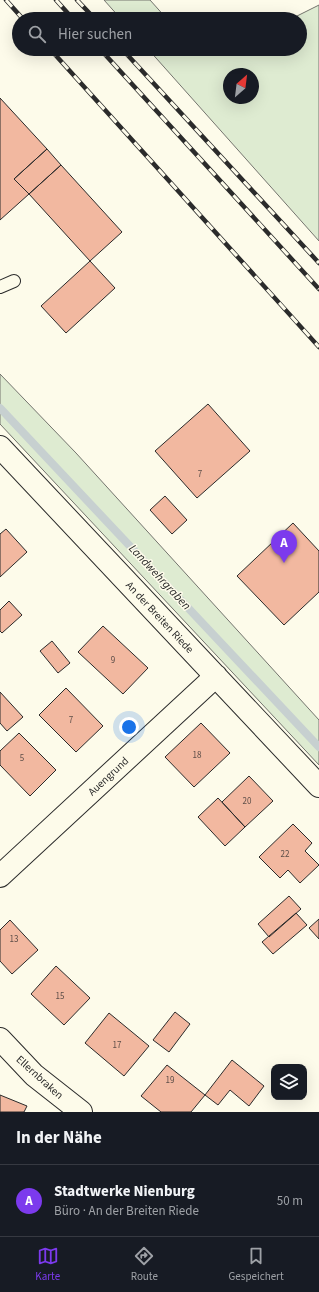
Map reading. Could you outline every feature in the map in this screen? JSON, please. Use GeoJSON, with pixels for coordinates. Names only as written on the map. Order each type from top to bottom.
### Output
{"type":"FeatureCollection","features":[{"type":"Feature","properties":{"kind":"street","name":"An der Breiten Riede"},"geometry":{"type":"LineString","coordinates":[[0,447],[319,786]]}},
{"type":"Feature","properties":{"kind":"street","name":"Auengrund"},"geometry":{"type":"LineString","coordinates":[[0,876],[216,676]]}},
{"type":"Feature","properties":{"kind":"street","name":"Ellernbraken"},"geometry":{"type":"LineString","coordinates":[[0,1039],[34,1075],[81,1112]]}},
{"type":"Feature","properties":{"kind":"lane"},"geometry":{"type":"LineString","coordinates":[[0,287],[14,281]]}},
{"type":"Feature","properties":{"kind":"green space"},"geometry":{"type":"Polygon","coordinates":[[[104,0],[150,0],[161,12],[115,12],[104,0]]]}},
{"type":"Feature","properties":{"kind":"green space"},"geometry":{"type":"Polygon","coordinates":[[[319,5],[319,241],[154,56],[307,56],[307,12],[305,12],[319,5]]]}},
{"type":"Feature","properties":{"kind":"green space"},"geometry":{"type":"Polygon","coordinates":[[[0,374],[76,453],[319,720],[319,765],[0,424],[0,374]]]}},
{"type":"Feature","properties":{"kind":"building"},"geometry":{"type":"Polygon","coordinates":[[[0,98],[47,149],[14,179],[29,194],[0,220],[0,98]]]}},
{"type":"Feature","properties":{"kind":"building"},"geometry":{"type":"Polygon","coordinates":[[[47,149],[61,165],[29,194],[14,179],[47,149]]]}},
{"type":"Feature","properties":{"kind":"building"},"geometry":{"type":"Polygon","coordinates":[[[61,165],[122,232],[90,261],[29,194],[61,165]]]}},
{"type":"Feature","properties":{"kind":"building"},"geometry":{"type":"Polygon","coordinates":[[[90,261],[115,288],[66,333],[41,306],[90,261]]]}},
{"type":"Feature","properties":{"kind":"building"},"geometry":{"type":"Polygon","coordinates":[[[208,404],[250,451],[197,498],[155,451],[208,404]]]}},
{"type":"Feature","properties":{"kind":"building"},"geometry":{"type":"Polygon","coordinates":[[[165,496],[187,520],[172,534],[150,510],[165,496]]]}},
{"type":"Feature","properties":{"kind":"building"},"geometry":{"type":"Polygon","coordinates":[[[293,523],[319,551],[319,592],[284,625],[237,576],[293,523]]]}},
{"type":"Feature","properties":{"kind":"building"},"geometry":{"type":"Polygon","coordinates":[[[6,529],[27,552],[0,577],[0,534],[6,529]]]}},
{"type":"Feature","properties":{"kind":"building"},"geometry":{"type":"Polygon","coordinates":[[[9,601],[22,615],[2,633],[0,631],[0,610],[9,601]]]}},
{"type":"Feature","properties":{"kind":"building"},"geometry":{"type":"Polygon","coordinates":[[[103,626],[148,668],[123,694],[78,652],[103,626]]]}},
{"type":"Feature","properties":{"kind":"building"},"geometry":{"type":"Polygon","coordinates":[[[52,641],[70,663],[58,673],[40,651],[52,641]]]}},
{"type":"Feature","properties":{"kind":"building"},"geometry":{"type":"Polygon","coordinates":[[[66,688],[103,726],[76,752],[39,715],[66,688]]]}},
{"type":"Feature","properties":{"kind":"building"},"geometry":{"type":"Polygon","coordinates":[[[0,692],[23,717],[7,731],[0,723],[0,692]]]}},
{"type":"Feature","properties":{"kind":"building"},"geometry":{"type":"Polygon","coordinates":[[[201,723],[230,753],[194,787],[165,757],[201,723]]]}},
{"type":"Feature","properties":{"kind":"building"},"geometry":{"type":"Polygon","coordinates":[[[19,733],[56,770],[30,796],[0,765],[0,751],[19,733]]]}},
{"type":"Feature","properties":{"kind":"building"},"geometry":{"type":"Polygon","coordinates":[[[249,776],[273,801],[245,827],[222,802],[249,776]]]}},
{"type":"Feature","properties":{"kind":"building"},"geometry":{"type":"Polygon","coordinates":[[[218,798],[245,827],[225,846],[198,817],[218,798]]]}},
{"type":"Feature","properties":{"kind":"building"},"geometry":{"type":"Polygon","coordinates":[[[293,824],[312,843],[305,851],[319,865],[300,883],[288,870],[280,878],[259,857],[293,824]]]}},
{"type":"Feature","properties":{"kind":"building"},"geometry":{"type":"Polygon","coordinates":[[[289,896],[301,909],[269,937],[258,924],[289,896]]]}},
{"type":"Feature","properties":{"kind":"building"},"geometry":{"type":"Polygon","coordinates":[[[296,913],[307,925],[273,954],[262,942],[296,913]]]}},
{"type":"Feature","properties":{"kind":"building"},"geometry":{"type":"Polygon","coordinates":[[[319,919],[319,939],[309,928],[319,919]]]}},
{"type":"Feature","properties":{"kind":"building"},"geometry":{"type":"Polygon","coordinates":[[[10,920],[38,950],[12,974],[0,961],[0,930],[10,920]]]}},
{"type":"Feature","properties":{"kind":"building"},"geometry":{"type":"Polygon","coordinates":[[[56,966],[90,998],[64,1025],[31,994],[56,966]]]}},
{"type":"Feature","properties":{"kind":"building"},"geometry":{"type":"Polygon","coordinates":[[[175,1012],[190,1024],[169,1052],[153,1040],[175,1012]]]}},
{"type":"Feature","properties":{"kind":"building"},"geometry":{"type":"Polygon","coordinates":[[[109,1013],[149,1046],[124,1076],[85,1043],[109,1013]]]}},
{"type":"Feature","properties":{"kind":"building"},"geometry":{"type":"Polygon","coordinates":[[[232,1060],[264,1086],[249,1106],[230,1090],[218,1105],[205,1095],[232,1060]]]}},
{"type":"Feature","properties":{"kind":"building"},"geometry":{"type":"Polygon","coordinates":[[[167,1065],[205,1095],[191,1112],[161,1112],[141,1096],[167,1065]]]}},
{"type":"Feature","properties":{"kind":"building"},"geometry":{"type":"Polygon","coordinates":[[[0,1095],[27,1106],[24,1112],[0,1112],[0,1095]]]}},
{"type":"Feature","properties":{"kind":"waterway","name":"Landwehrgraben"},"geometry":{"type":"LineString","coordinates":[[0,408],[319,747]]}},
{"type":"Feature","properties":{"kind":"railway"},"geometry":{"type":"LineString","coordinates":[[6,0],[17,12]]}},
{"type":"Feature","properties":{"kind":"railway"},"geometry":{"type":"LineString","coordinates":[[56,0],[67,12]]}},
{"type":"Feature","properties":{"kind":"railway"},"geometry":{"type":"LineString","coordinates":[[77,0],[88,12]]}},
{"type":"Feature","properties":{"kind":"railway"},"geometry":{"type":"LineString","coordinates":[[56,56],[319,347]]}},
{"type":"Feature","properties":{"kind":"railway"},"geometry":{"type":"LineString","coordinates":[[106,56],[319,289]]}},
{"type":"Feature","properties":{"kind":"railway"},"geometry":{"type":"LineString","coordinates":[[128,56],[319,263]]}},
{"type":"Feature","properties":{"kind":"place","name":"Stadtwerke Nienburg"},"geometry":{"type":"Point","coordinates":[284,563]}}]}
